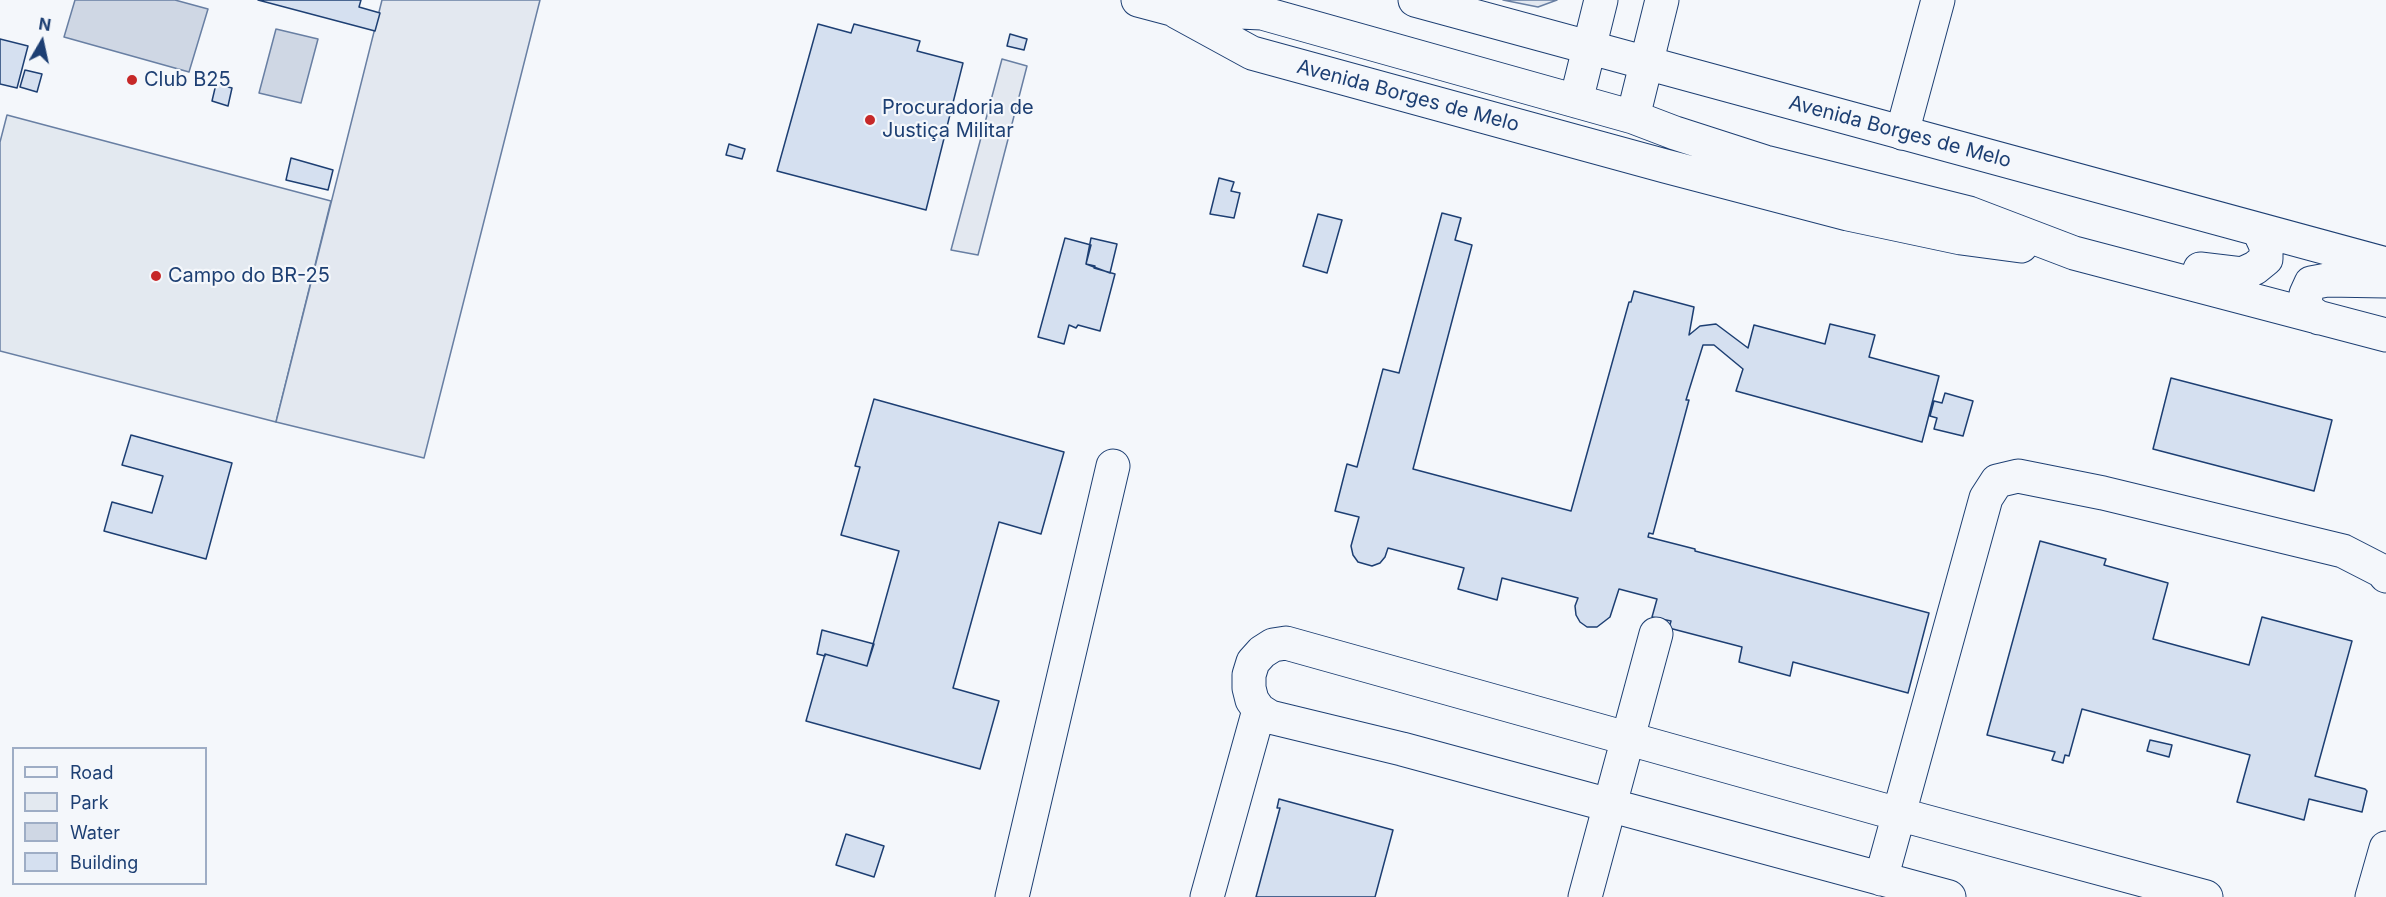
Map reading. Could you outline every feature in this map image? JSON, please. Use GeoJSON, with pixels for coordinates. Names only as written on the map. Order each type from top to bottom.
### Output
{"type":"FeatureCollection","features":[{"type":"Feature","properties":{"kind":"main road","name":"Avenida Borges de Melo"},"geometry":{"type":"LineString","coordinates":[[1138,0],[1172,9],[1262,13],[1633,117],[1765,162],[1969,213],[2074,253],[2386,335]]}},
{"type":"Feature","properties":{"kind":"main road","name":"Avenida Borges de Melo"},"geometry":{"type":"LineString","coordinates":[[1415,0],[2386,264]]}},
{"type":"Feature","properties":{"kind":"main road"},"geometry":{"type":"LineString","coordinates":[[1576,101],[1601,0]]}},
{"type":"Feature","properties":{"kind":"main road"},"geometry":{"type":"LineString","coordinates":[[1633,117],[1662,0]]}},
{"type":"Feature","properties":{"kind":"main road"},"geometry":{"type":"LineString","coordinates":[[1902,132],[1938,0]]}},
{"type":"Feature","properties":{"kind":"main road","name":"Avenida Borges de Melo"},"geometry":{"type":"LineString","coordinates":[[1172,9],[1252,53],[1665,166],[1848,214],[1961,238],[2074,253]]}},
{"type":"Feature","properties":{"kind":"main road"},"geometry":{"type":"LineString","coordinates":[[2074,253],[2242,274],[2255,268],[2266,259],[2266,246],[2259,231]]}},
{"type":"Feature","properties":{"kind":"main road"},"geometry":{"type":"LineString","coordinates":[[2319,318],[2305,308],[2306,294],[2311,283],[2327,280],[2386,281]]}},
{"type":"Feature","properties":{"kind":"main road"},"geometry":{"type":"LineString","coordinates":[[1012,897],[1113,466]]}},
{"type":"Feature","properties":{"kind":"main road"},"geometry":{"type":"LineString","coordinates":[[1881,879],[1986,498],[1997,481],[2018,476],[2103,493],[2343,551],[2382,571],[2386,576]]}},
{"type":"Feature","properties":{"kind":"main road"},"geometry":{"type":"LineString","coordinates":[[1585,897],[1656,634]]}},
{"type":"Feature","properties":{"kind":"main road"},"geometry":{"type":"LineString","coordinates":[[1949,897],[1402,748],[1270,717],[1252,700],[1249,675],[1253,662],[1273,645],[1286,643],[1898,814],[2206,897]]}},
{"type":"Feature","properties":{"kind":"main road"},"geometry":{"type":"LineString","coordinates":[[1207,897],[1260,710]]}},
{"type":"Feature","properties":{"kind":"main road"},"geometry":{"type":"LineString","coordinates":[[2372,897],[2386,848]]}},
{"type":"Feature","properties":{"kind":"green space","name":"Campo do BR-25"},"geometry":{"type":"Polygon","coordinates":[[[7,115],[331,201],[276,422],[0,351],[0,142],[7,115]]]}},
{"type":"Feature","properties":{"kind":"shaded area"},"geometry":{"type":"Polygon","coordinates":[[[382,0],[540,0],[424,458],[276,422],[382,0]]]}},
{"type":"Feature","properties":{"kind":"shaded area"},"geometry":{"type":"Polygon","coordinates":[[[1503,0],[1557,0],[1538,7],[1503,0]]]}},
{"type":"Feature","properties":{"kind":"shaded area"},"geometry":{"type":"Polygon","coordinates":[[[1002,59],[1027,66],[978,255],[951,250],[1002,59]]]}},
{"type":"Feature","properties":{"kind":"water"},"geometry":{"type":"Polygon","coordinates":[[[75,0],[175,0],[208,9],[189,72],[64,37],[75,0]]]}},
{"type":"Feature","properties":{"kind":"water"},"geometry":{"type":"Polygon","coordinates":[[[276,29],[318,39],[301,103],[259,93],[276,29]]]}},
{"type":"Feature","properties":{"kind":"building"},"geometry":{"type":"Polygon","coordinates":[[[258,0],[361,0],[359,7],[380,13],[375,31],[258,0]]]}},
{"type":"Feature","properties":{"kind":"building","name":"Procuradoria de Justiça Militar"},"geometry":{"type":"Polygon","coordinates":[[[818,24],[851,33],[854,24],[920,41],[917,51],[963,63],[926,210],[777,171],[818,24]]]}},
{"type":"Feature","properties":{"kind":"building"},"geometry":{"type":"Polygon","coordinates":[[[1010,34],[1027,39],[1024,50],[1007,46],[1010,34]]]}},
{"type":"Feature","properties":{"kind":"building"},"geometry":{"type":"Polygon","coordinates":[[[0,39],[28,46],[17,88],[0,84],[0,39]]]}},
{"type":"Feature","properties":{"kind":"building"},"geometry":{"type":"Polygon","coordinates":[[[25,70],[42,74],[37,92],[20,87],[25,70]]]}},
{"type":"Feature","properties":{"kind":"building"},"geometry":{"type":"Polygon","coordinates":[[[216,84],[232,88],[228,106],[212,101],[216,84]]]}},
{"type":"Feature","properties":{"kind":"building"},"geometry":{"type":"Polygon","coordinates":[[[729,144],[745,149],[742,159],[726,155],[729,144]]]}},
{"type":"Feature","properties":{"kind":"building"},"geometry":{"type":"Polygon","coordinates":[[[291,158],[333,170],[328,190],[286,180],[291,158]]]}},
{"type":"Feature","properties":{"kind":"building"},"geometry":{"type":"Polygon","coordinates":[[[1219,178],[1234,182],[1231,191],[1240,193],[1234,218],[1210,214],[1219,178]]]}},
{"type":"Feature","properties":{"kind":"building"},"geometry":{"type":"Polygon","coordinates":[[[1442,213],[1461,218],[1455,240],[1472,245],[1413,469],[1571,511],[1634,291],[1694,307],[1689,335],[1700,326],[1716,324],[1748,348],[1754,325],[1825,344],[1830,324],[1875,335],[1869,357],[1939,376],[1922,442],[1736,391],[1743,369],[1714,345],[1703,345],[1686,400],[1689,400],[1653,534],[1649,533],[1648,537],[1929,613],[1908,693],[1793,662],[1790,676],[1739,662],[1742,647],[1669,628],[1671,621],[1652,617],[1657,599],[1619,589],[1610,617],[1597,627],[1587,627],[1576,615],[1575,606],[1578,598],[1502,578],[1497,600],[1458,589],[1464,568],[1388,548],[1380,563],[1372,566],[1358,562],[1351,546],[1359,517],[1335,511],[1347,464],[1357,467],[1383,369],[1399,373],[1442,213]]]}},
{"type":"Feature","properties":{"kind":"building"},"geometry":{"type":"Polygon","coordinates":[[[1318,214],[1342,220],[1327,273],[1303,266],[1318,214]]]}},
{"type":"Feature","properties":{"kind":"building"},"geometry":{"type":"Polygon","coordinates":[[[1065,238],[1091,245],[1086,264],[1115,274],[1100,331],[1069,325],[1064,344],[1038,337],[1065,238]]]}},
{"type":"Feature","properties":{"kind":"building"},"geometry":{"type":"Polygon","coordinates":[[[1091,238],[1117,244],[1110,273],[1086,264],[1091,238]]]}},
{"type":"Feature","properties":{"kind":"building"},"geometry":{"type":"Polygon","coordinates":[[[2171,378],[2332,420],[2314,491],[2153,449],[2171,378]]]}},
{"type":"Feature","properties":{"kind":"building"},"geometry":{"type":"Polygon","coordinates":[[[1945,393],[1973,401],[1963,436],[1934,429],[1937,418],[1930,416],[1934,401],[1942,403],[1945,393]]]}},
{"type":"Feature","properties":{"kind":"building"},"geometry":{"type":"Polygon","coordinates":[[[874,399],[1064,452],[1041,534],[999,522],[953,688],[999,701],[980,769],[806,721],[825,654],[867,666],[899,551],[841,535],[860,467],[855,466],[874,399]]]}},
{"type":"Feature","properties":{"kind":"building"},"geometry":{"type":"Polygon","coordinates":[[[131,435],[232,463],[206,559],[104,531],[112,502],[152,513],[163,476],[122,465],[131,435]]]}},
{"type":"Feature","properties":{"kind":"building"},"geometry":{"type":"Polygon","coordinates":[[[2040,541],[2106,559],[2104,565],[2168,583],[2153,639],[2249,665],[2262,617],[2352,641],[2315,776],[2365,789],[2367,791],[2362,812],[2309,799],[2304,820],[2237,802],[2250,755],[2082,709],[2069,756],[2065,755],[2063,763],[2052,760],[2055,752],[1987,735],[2040,541]]]}},
{"type":"Feature","properties":{"kind":"building"},"geometry":{"type":"Polygon","coordinates":[[[822,630],[874,644],[867,666],[825,654],[825,656],[817,654],[822,630]]]}},
{"type":"Feature","properties":{"kind":"building"},"geometry":{"type":"Polygon","coordinates":[[[2150,740],[2172,745],[2169,757],[2147,751],[2150,740]]]}},
{"type":"Feature","properties":{"kind":"building"},"geometry":{"type":"Polygon","coordinates":[[[1279,799],[1393,830],[1375,897],[1256,897],[1280,808],[1277,808],[1279,799]]]}},
{"type":"Feature","properties":{"kind":"building"},"geometry":{"type":"Polygon","coordinates":[[[846,834],[884,846],[874,877],[836,865],[846,834]]]}},
{"type":"Feature","properties":{"kind":"place","name":"Club B25"},"geometry":{"type":"Point","coordinates":[132,80]}},
{"type":"Feature","properties":{"kind":"place","name":"Procuradoria de Justiça Militar"},"geometry":{"type":"Point","coordinates":[870,120]}},
{"type":"Feature","properties":{"kind":"place","name":"Campo do BR-25"},"geometry":{"type":"Point","coordinates":[156,276]}}]}
